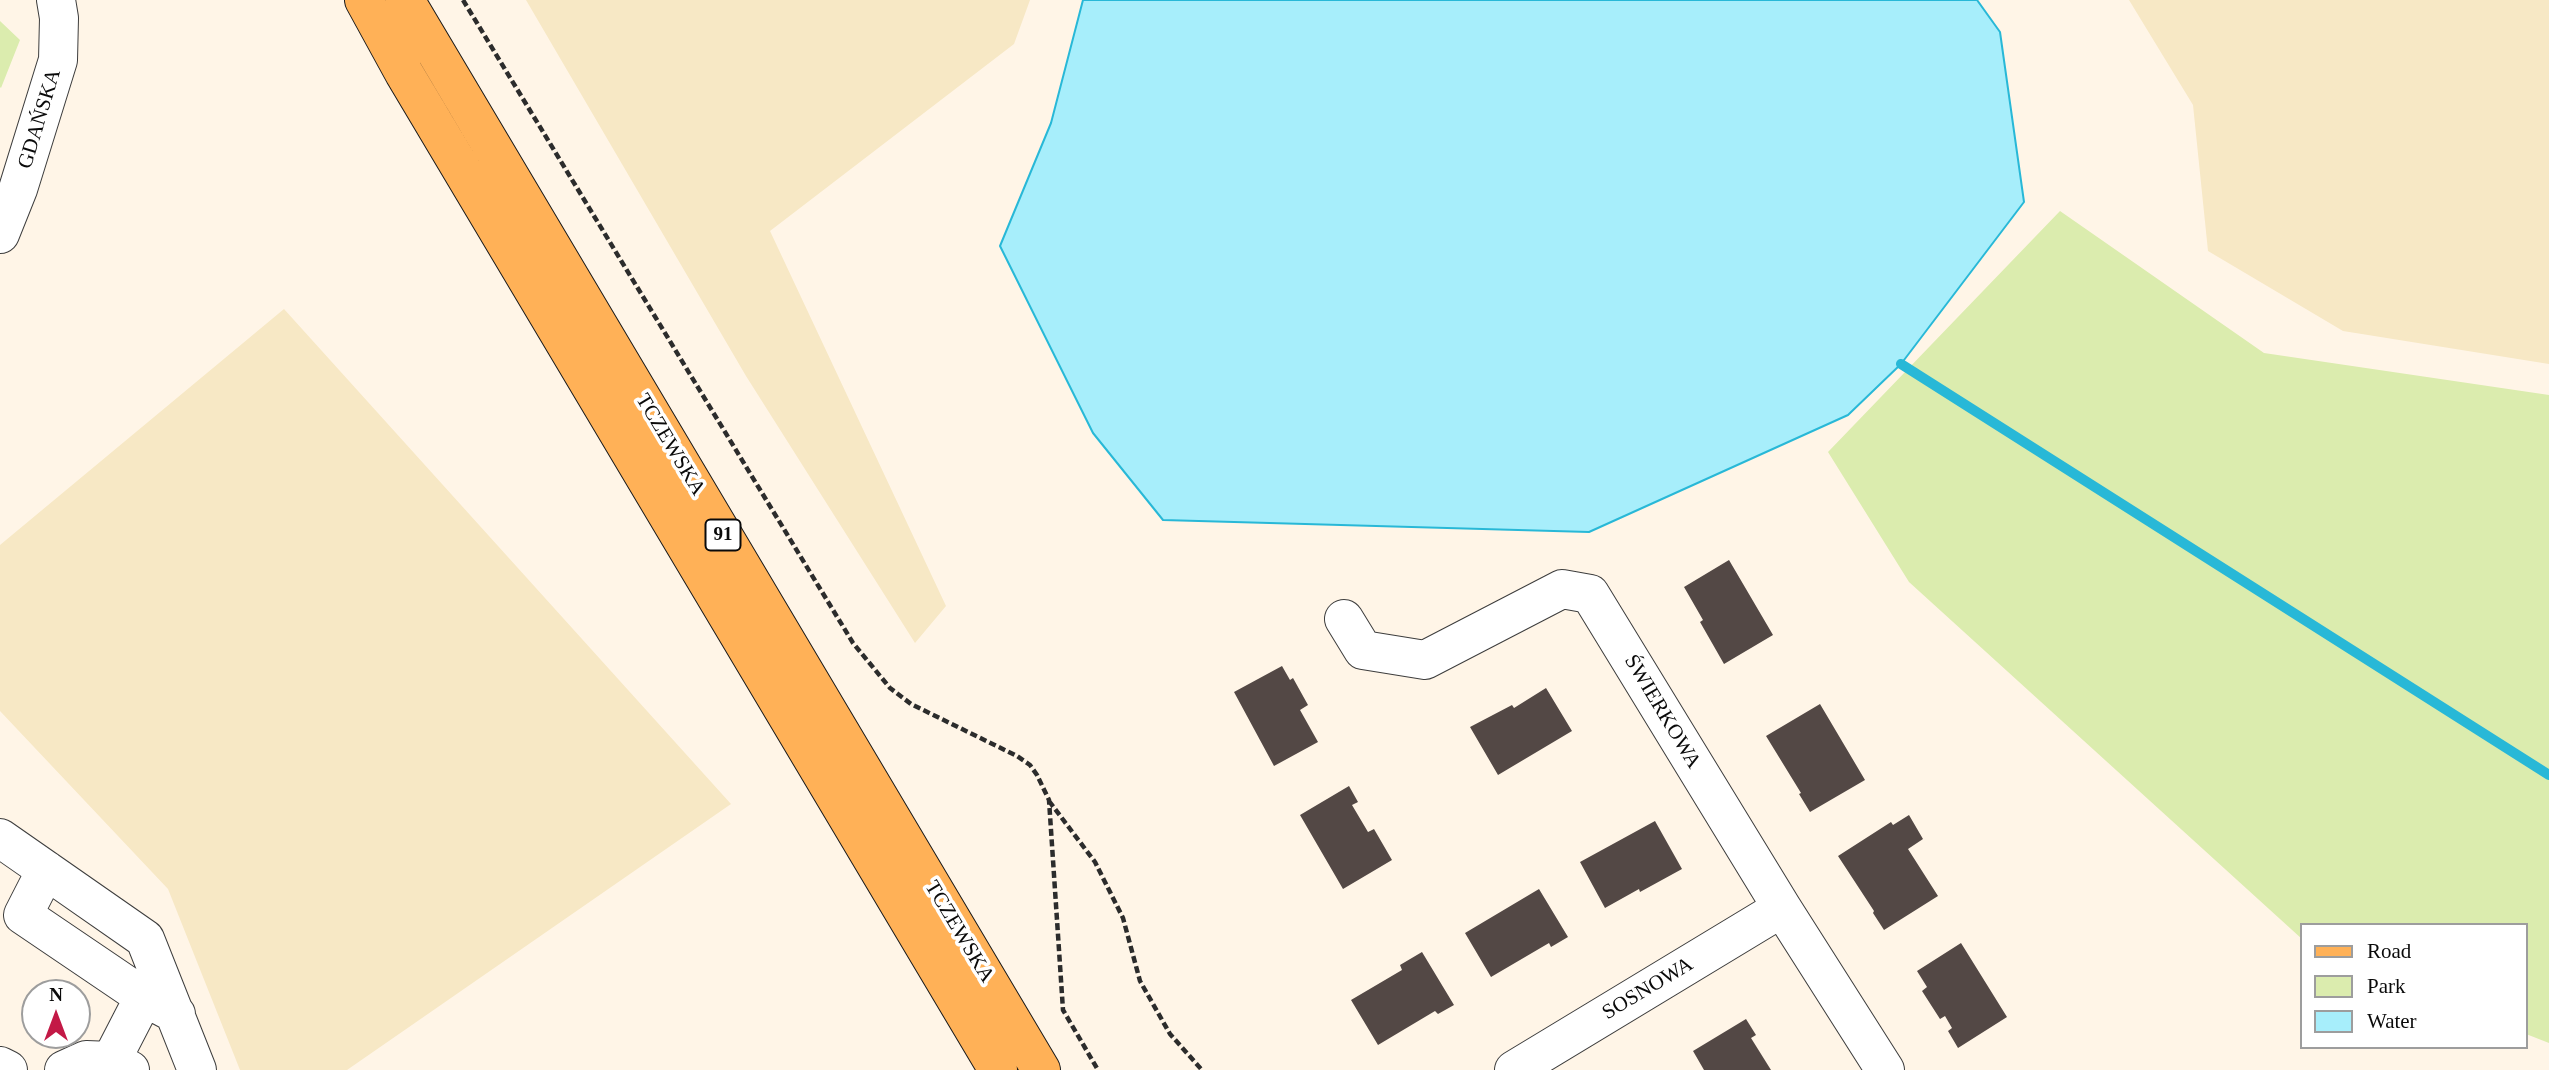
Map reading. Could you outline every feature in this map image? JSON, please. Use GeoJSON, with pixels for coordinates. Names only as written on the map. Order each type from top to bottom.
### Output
{"type":"FeatureCollection","features":[{"type":"Feature","properties":{"kind":"main road","name":"TCZEWSKA"},"geometry":{"type":"LineString","coordinates":[[363,0],[998,1070]]}},
{"type":"Feature","properties":{"kind":"main road","name":"TCZEWSKA"},"geometry":{"type":"LineString","coordinates":[[405,0],[1041,1070]]}},
{"type":"Feature","properties":{"kind":"street","name":"GDAŃSKA"},"geometry":{"type":"LineString","coordinates":[[0,234],[18,189],[58,60],[59,18],[56,0]]}},
{"type":"Feature","properties":{"kind":"street","name":"ŚWIERKOWA"},"geometry":{"type":"LineString","coordinates":[[1344,619],[1363,650],[1425,660],[1562,589],[1590,594],[1885,1070]]}},
{"type":"Feature","properties":{"kind":"street"},"geometry":{"type":"LineString","coordinates":[[0,838],[145,939],[160,1006],[197,1070]]}},
{"type":"Feature","properties":{"kind":"street"},"geometry":{"type":"LineString","coordinates":[[46,870],[11,909],[160,1006]]}},
{"type":"Feature","properties":{"kind":"street","name":"SOSNOWA"},"geometry":{"type":"LineString","coordinates":[[1514,1070],[1783,908]]}},
{"type":"Feature","properties":{"kind":"street"},"geometry":{"type":"LineString","coordinates":[[64,1070],[86,1060],[120,1065],[160,1006]]}},
{"type":"Feature","properties":{"kind":"street"},"geometry":{"type":"LineString","coordinates":[[0,1066],[8,1070]]}},
{"type":"Feature","properties":{"kind":"path"},"geometry":{"type":"LineString","coordinates":[[463,0],[853,643],[890,688],[911,704],[1030,765],[1049,800],[1095,862],[1123,918],[1140,981],[1170,1034],[1202,1070]]}},
{"type":"Feature","properties":{"kind":"path"},"geometry":{"type":"LineString","coordinates":[[1049,800],[1063,1010],[1098,1070]]}},
{"type":"Feature","properties":{"kind":"shaded area"},"geometry":{"type":"Polygon","coordinates":[[[526,0],[1030,0],[1014,44],[770,231],[946,606],[915,643],[746,376],[526,0]]]}},
{"type":"Feature","properties":{"kind":"shaded area"},"geometry":{"type":"Polygon","coordinates":[[[2129,0],[2549,0],[2549,364],[2343,331],[2208,251],[2193,105],[2129,0]]]}},
{"type":"Feature","properties":{"kind":"shaded area"},"geometry":{"type":"Polygon","coordinates":[[[284,309],[731,804],[347,1070],[240,1070],[168,889],[0,711],[0,545],[284,309]]]}},
{"type":"Feature","properties":{"kind":"green space"},"geometry":{"type":"Polygon","coordinates":[[[0,21],[20,40],[1,88],[0,87],[0,21]]]}},
{"type":"Feature","properties":{"kind":"green space"},"geometry":{"type":"Polygon","coordinates":[[[2060,211],[2264,353],[2549,395],[2549,1043],[2528,1035],[2528,923],[2300,923],[2300,937],[1909,582],[1828,452],[2060,211]]]}},
{"type":"Feature","properties":{"kind":"water"},"geometry":{"type":"Polygon","coordinates":[[[1083,0],[1977,0],[2000,32],[2024,202],[1901,364],[1848,415],[1589,532],[1163,520],[1093,433],[1000,246],[1051,123],[1083,0]]]}},
{"type":"Feature","properties":{"kind":"building"},"geometry":{"type":"Polygon","coordinates":[[[1729,560],[1773,635],[1724,664],[1684,587],[1729,560]]]}},
{"type":"Feature","properties":{"kind":"building"},"geometry":{"type":"Polygon","coordinates":[[[1282,666],[1290,680],[1293,678],[1308,705],[1300,710],[1318,742],[1274,766],[1234,692],[1282,666]]]}},
{"type":"Feature","properties":{"kind":"building"},"geometry":{"type":"Polygon","coordinates":[[[1546,688],[1572,731],[1498,775],[1470,727],[1512,705],[1514,708],[1546,688]]]}},
{"type":"Feature","properties":{"kind":"building"},"geometry":{"type":"Polygon","coordinates":[[[1820,704],[1865,780],[1810,812],[1766,736],[1820,704]]]}},
{"type":"Feature","properties":{"kind":"building"},"geometry":{"type":"Polygon","coordinates":[[[1349,786],[1358,802],[1352,805],[1368,832],[1374,829],[1392,860],[1343,889],[1300,815],[1349,786]]]}},
{"type":"Feature","properties":{"kind":"building"},"geometry":{"type":"Polygon","coordinates":[[[1909,815],[1923,839],[1908,849],[1938,896],[1884,930],[1838,856],[1891,822],[1893,825],[1909,815]]]}},
{"type":"Feature","properties":{"kind":"building"},"geometry":{"type":"Polygon","coordinates":[[[1655,821],[1682,869],[1605,908],[1580,862],[1655,821]]]}},
{"type":"Feature","properties":{"kind":"building"},"geometry":{"type":"Polygon","coordinates":[[[1539,889],[1568,937],[1551,947],[1549,943],[1491,977],[1465,933],[1539,889]]]}},
{"type":"Feature","properties":{"kind":"building"},"geometry":{"type":"Polygon","coordinates":[[[1961,943],[2007,1017],[1958,1048],[1948,1031],[1952,1028],[1945,1016],[1940,1019],[1922,991],[1927,987],[1917,971],[1961,943]]]}},
{"type":"Feature","properties":{"kind":"building"},"geometry":{"type":"Polygon","coordinates":[[[1422,952],[1454,1005],[1438,1014],[1435,1011],[1378,1045],[1351,1000],[1402,970],[1400,965],[1422,952]]]}},
{"type":"Feature","properties":{"kind":"building"},"geometry":{"type":"Polygon","coordinates":[[[1746,1019],[1756,1035],[1751,1038],[1771,1070],[1704,1070],[1693,1051],[1746,1019]]]}},
{"type":"Feature","properties":{"kind":"waterway"},"geometry":{"type":"LineString","coordinates":[[1901,364],[2549,775]]}}]}
